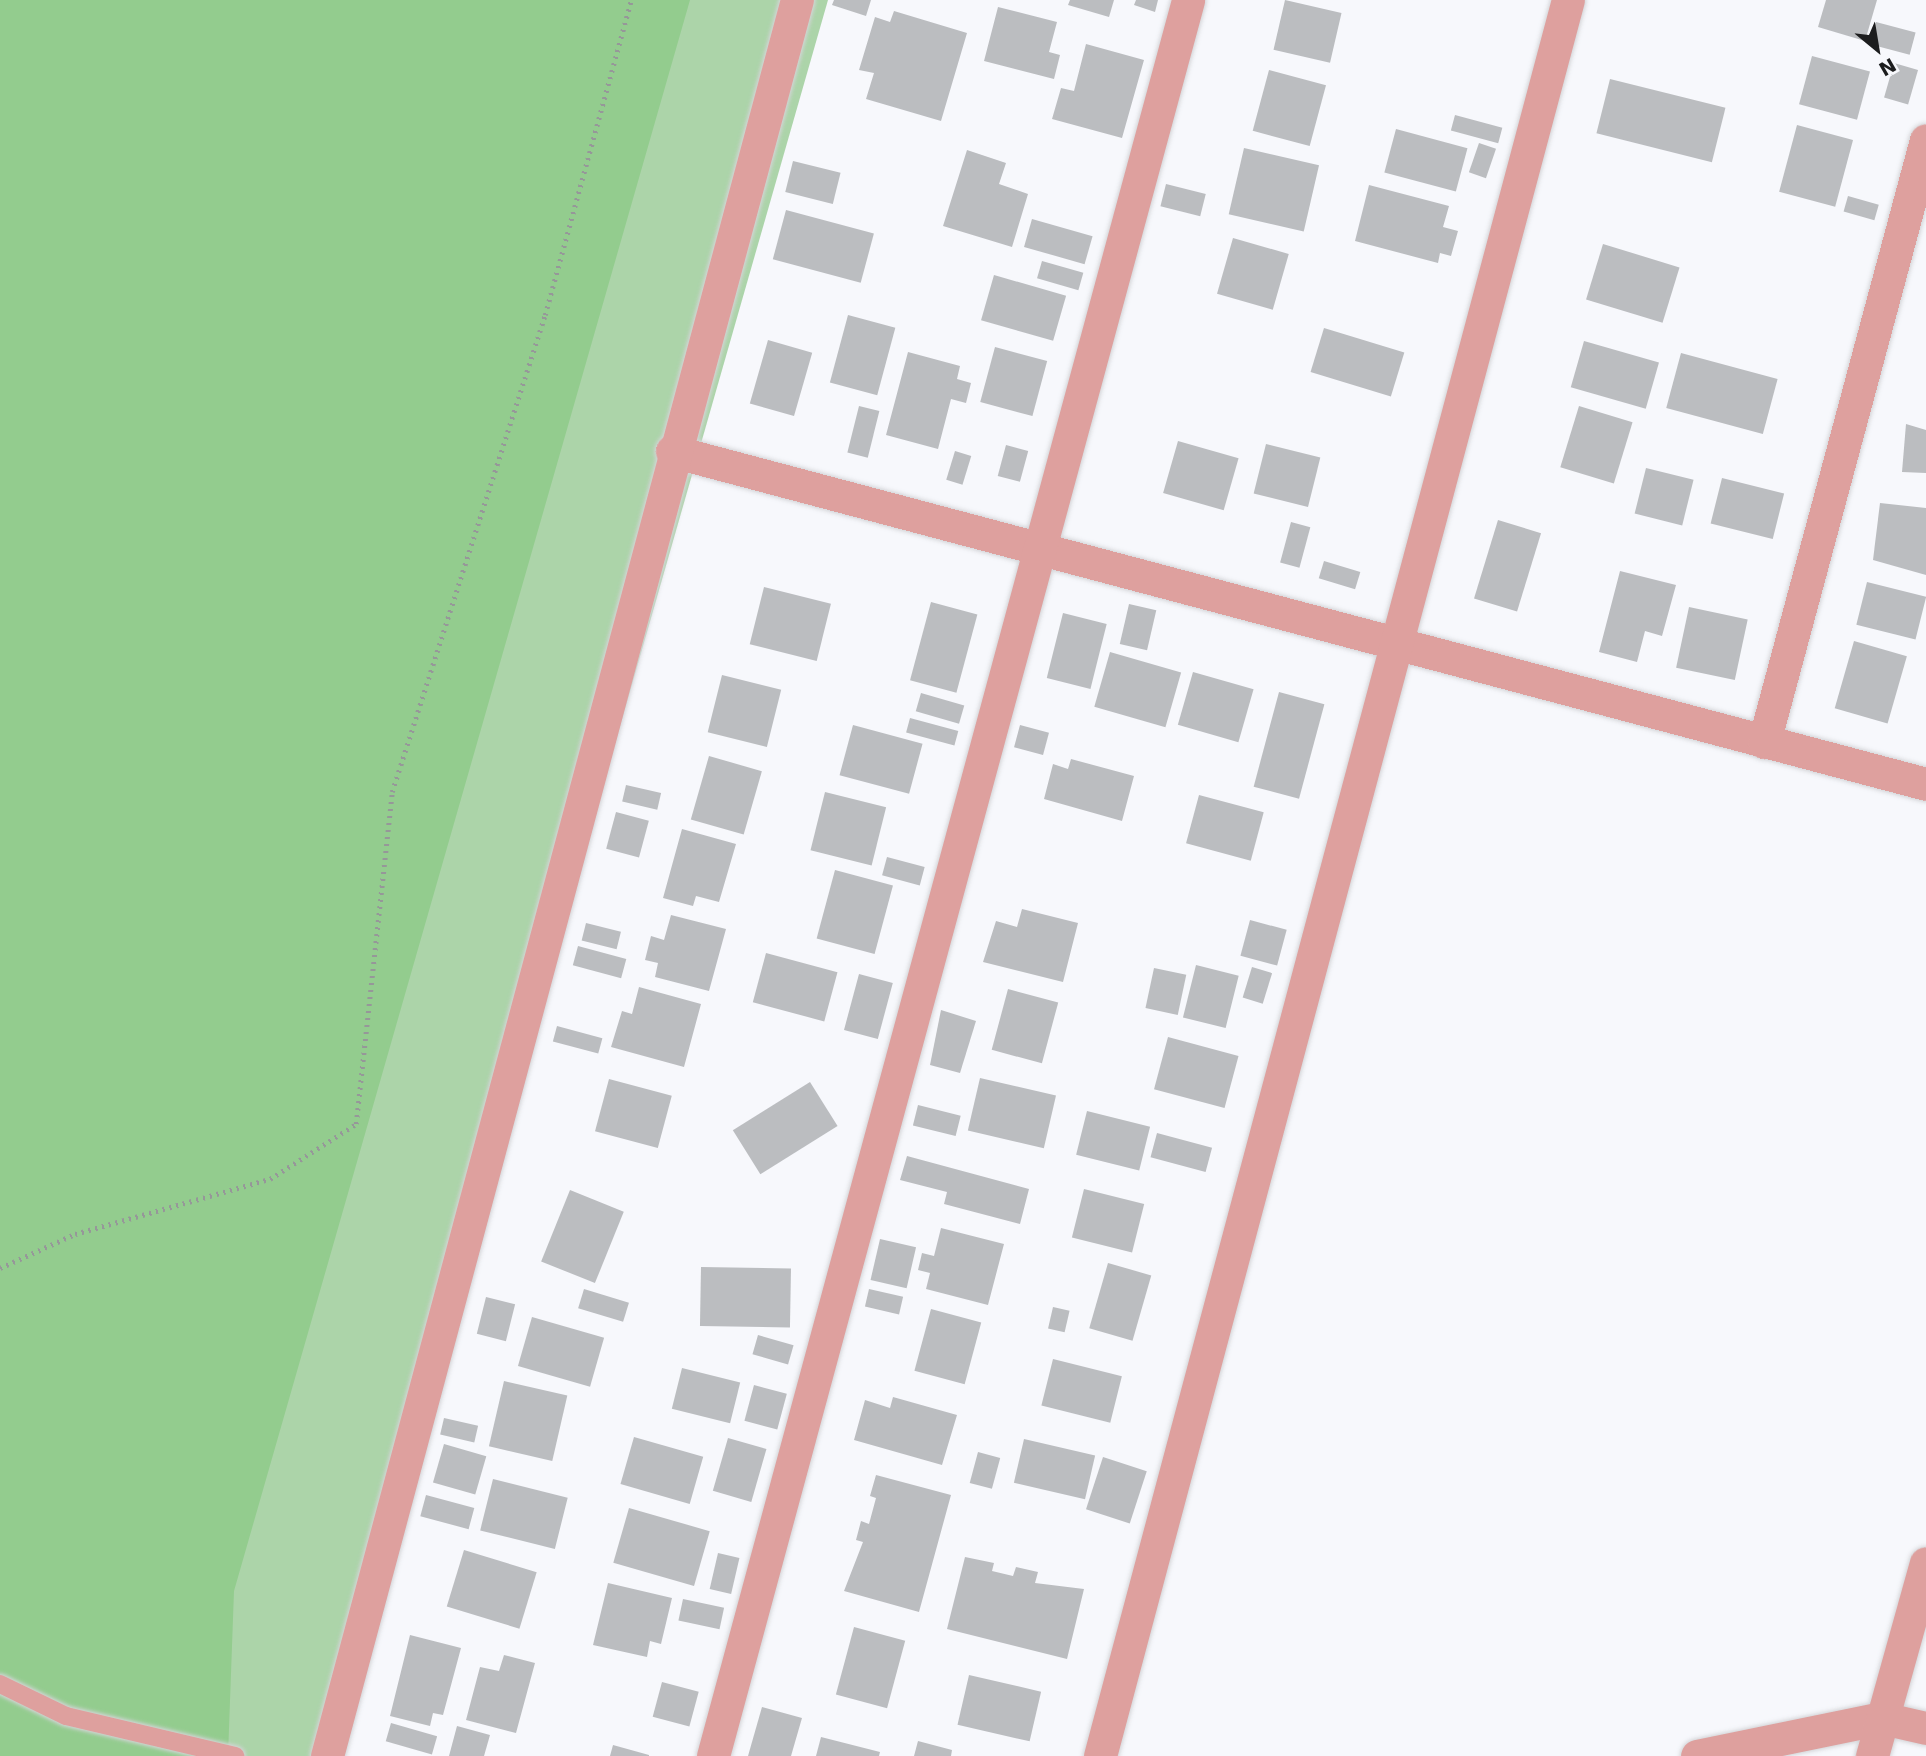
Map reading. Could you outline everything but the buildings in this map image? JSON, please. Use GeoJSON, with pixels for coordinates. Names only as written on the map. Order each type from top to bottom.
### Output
{"type":"FeatureCollection","features":[{"type":"Feature","properties":{"kind":"street"},"geometry":{"type":"LineString","coordinates":[[327,1756],[672,451],[797,0]]}},
{"type":"Feature","properties":{"kind":"street"},"geometry":{"type":"LineString","coordinates":[[713,1756],[1042,548],[1188,0]]}},
{"type":"Feature","properties":{"kind":"street"},"geometry":{"type":"LineString","coordinates":[[1100,1756],[1394,643],[1568,0]]}},
{"type":"Feature","properties":{"kind":"street"},"geometry":{"type":"LineString","coordinates":[[1764,742],[1926,140]]}},
{"type":"Feature","properties":{"kind":"street"},"geometry":{"type":"LineString","coordinates":[[672,451],[1926,784]]}},
{"type":"Feature","properties":{"kind":"street"},"geometry":{"type":"LineString","coordinates":[[1872,1756],[1926,1563]]}},
{"type":"Feature","properties":{"kind":"street"},"geometry":{"type":"LineString","coordinates":[[1697,1756],[1882,1718],[1926,1728]]}},
{"type":"Feature","properties":{"kind":"lane"},"geometry":{"type":"LineString","coordinates":[[0,1684],[66,1716],[235,1756]]}},
{"type":"Feature","properties":{"kind":"path"},"geometry":{"type":"LineString","coordinates":[[0,1268],[75,1234],[270,1179],[356,1124],[392,792],[545,315],[631,0]]}},
{"type":"Feature","properties":{"kind":"green space"},"geometry":{"type":"Polygon","coordinates":[[[0,0],[828,0],[325,1756],[0,1756],[0,0]]]}},
{"type":"Feature","properties":{"kind":"green space"},"geometry":{"type":"Polygon","coordinates":[[[0,0],[690,0],[234,1591],[228,1756],[0,1756],[0,0]]]}}]}
